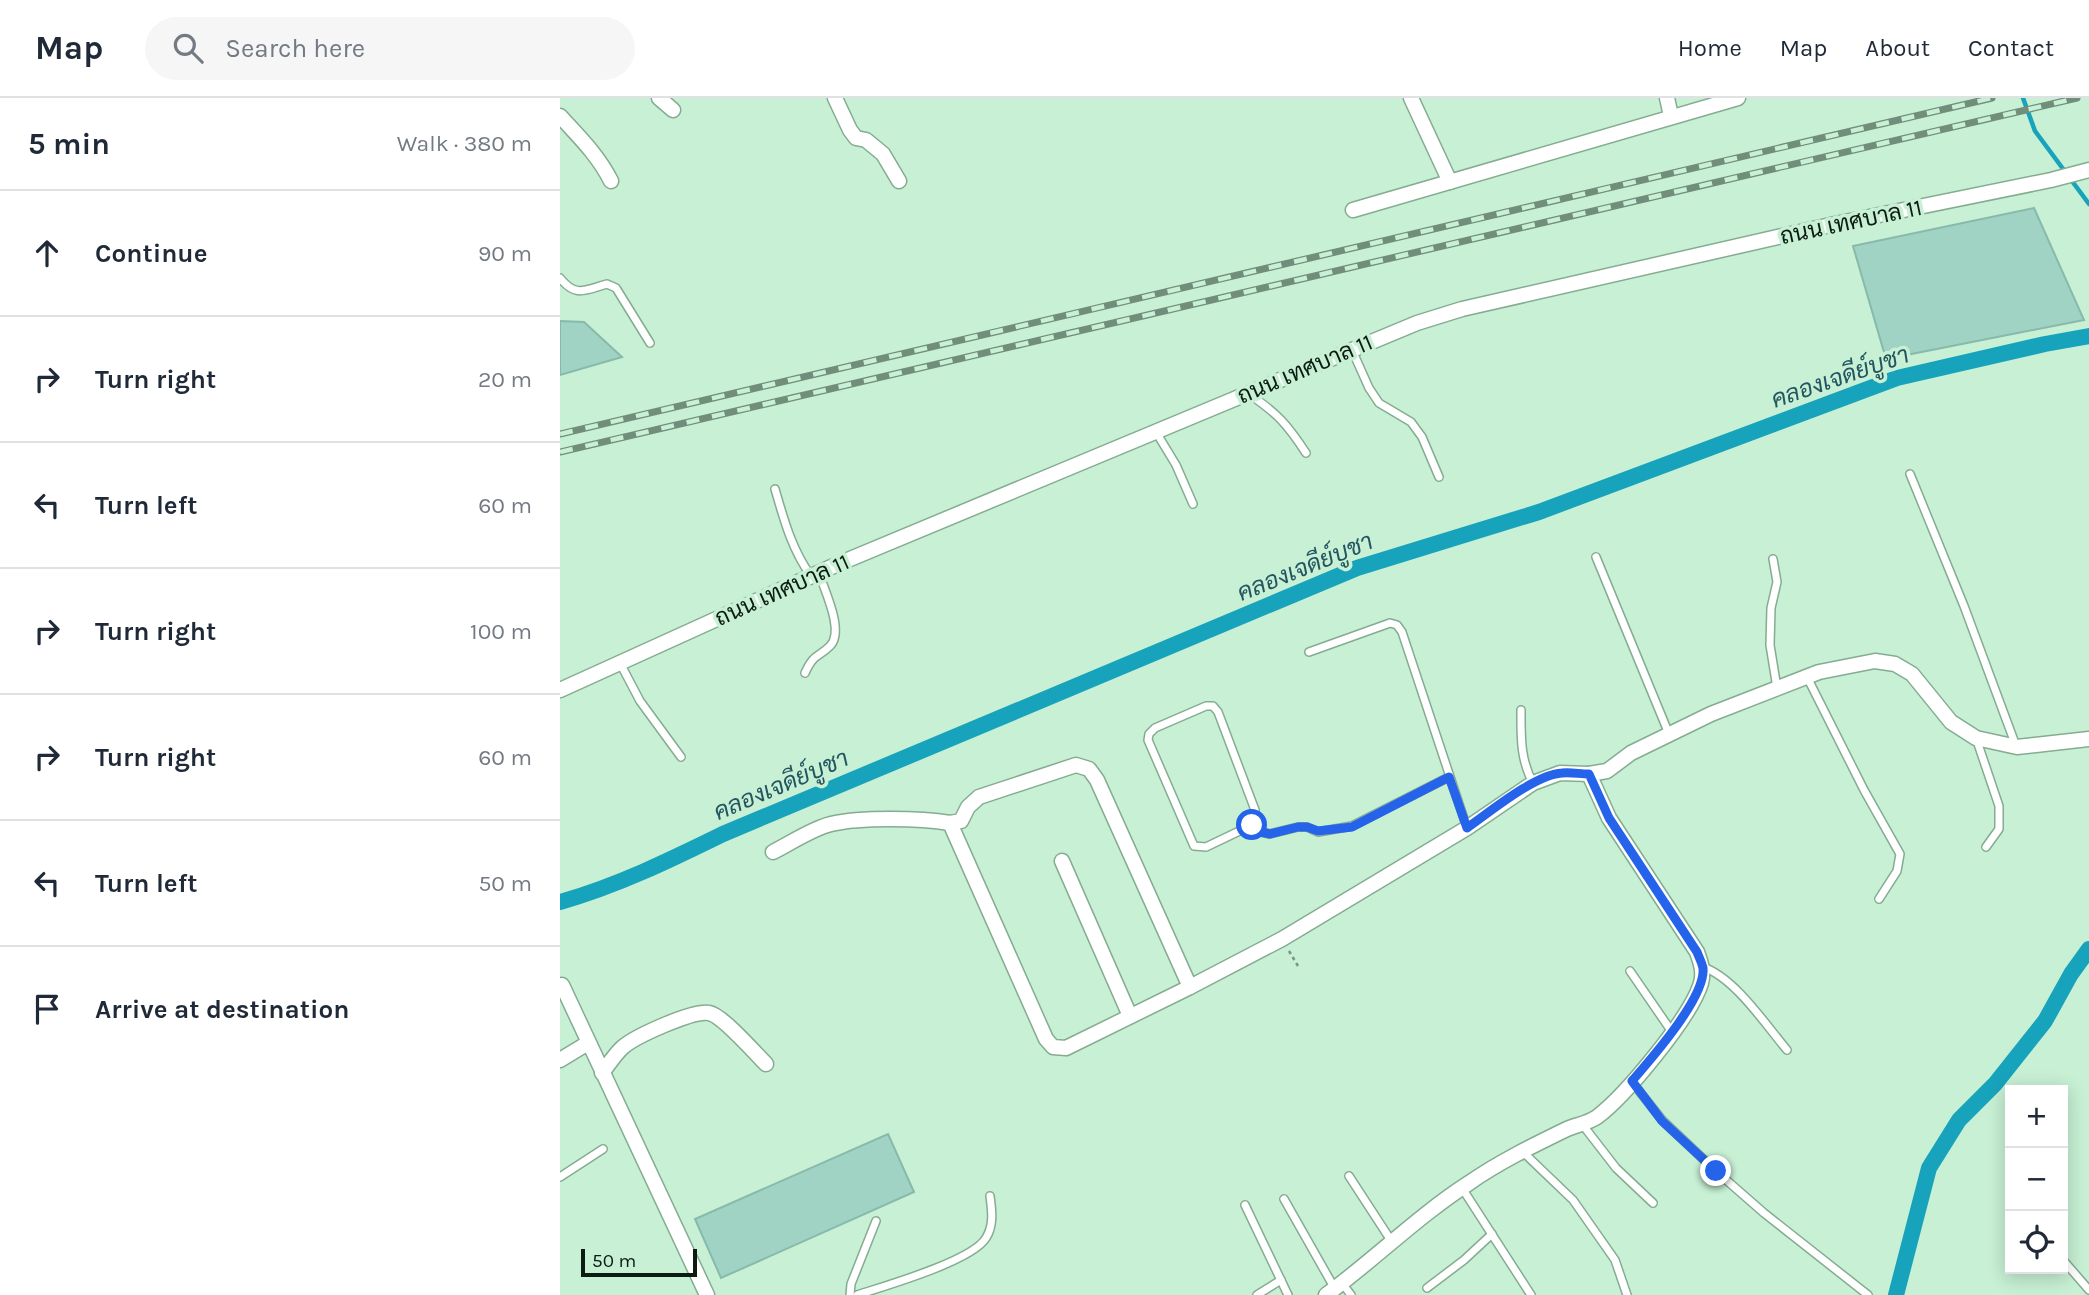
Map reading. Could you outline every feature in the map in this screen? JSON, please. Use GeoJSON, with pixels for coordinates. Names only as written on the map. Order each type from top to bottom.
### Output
{"type":"FeatureCollection","features":[{"type":"Feature","properties":{"kind":"street"},"geometry":{"type":"LineString","coordinates":[[659,98],[673,110]]}},
{"type":"Feature","properties":{"kind":"street"},"geometry":{"type":"LineString","coordinates":[[835,98],[856,138],[866,140],[883,154],[899,181]]}},
{"type":"Feature","properties":{"kind":"street"},"geometry":{"type":"LineString","coordinates":[[1411,98],[1450,182]]}},
{"type":"Feature","properties":{"kind":"street"},"geometry":{"type":"LineString","coordinates":[[1667,98],[1671,116]]}},
{"type":"Feature","properties":{"kind":"street"},"geometry":{"type":"LineString","coordinates":[[1353,210],[1738,98]]}},
{"type":"Feature","properties":{"kind":"street"},"geometry":{"type":"LineString","coordinates":[[560,116],[590,148],[611,181]]}},
{"type":"Feature","properties":{"kind":"street","name":"ถนน เทศบาล 11"},"geometry":{"type":"LineString","coordinates":[[560,690],[815,575],[1417,323],[1462,309],[1835,224],[2089,170]]}},
{"type":"Feature","properties":{"kind":"street"},"geometry":{"type":"LineString","coordinates":[[950,823],[1045,1039],[1053,1047],[1066,1048],[1282,939],[1467,828],[1532,783],[1560,773],[1589,774],[1606,771],[1632,753],[1711,714],[1819,672],[1875,661],[1895,664],[1912,674],[1951,722],[1976,738],[2017,747],[2089,739]]}},
{"type":"Feature","properties":{"kind":"street"},"geometry":{"type":"LineString","coordinates":[[773,852],[828,825],[845,821],[961,821],[968,807],[979,797],[1076,765],[1089,769],[1097,780],[1190,987]]}},
{"type":"Feature","properties":{"kind":"street"},"geometry":{"type":"LineString","coordinates":[[1339,1290],[1392,1242],[1462,1188],[1523,1152],[1594,1119],[1659,1051],[1694,999],[1701,982],[1703,967],[1697,952],[1609,818],[1589,774]]}},
{"type":"Feature","properties":{"kind":"street"},"geometry":{"type":"LineString","coordinates":[[1062,861],[1130,1016]]}},
{"type":"Feature","properties":{"kind":"street"},"geometry":{"type":"LineString","coordinates":[[562,985],[707,1295]]}},
{"type":"Feature","properties":{"kind":"street"},"geometry":{"type":"LineString","coordinates":[[602,1073],[624,1046],[694,1014],[702,1013],[710,1013],[722,1020],[766,1064]]}},
{"type":"Feature","properties":{"kind":"street"},"geometry":{"type":"LineString","coordinates":[[560,1060],[588,1043]]}},
{"type":"Feature","properties":{"kind":"lane"},"geometry":{"type":"LineString","coordinates":[[560,278],[570,289],[579,292],[607,284],[616,288],[650,343]]}},
{"type":"Feature","properties":{"kind":"lane"},"geometry":{"type":"LineString","coordinates":[[1352,349],[1369,388],[1379,403],[1411,422],[1422,437],[1439,477]]}},
{"type":"Feature","properties":{"kind":"lane"},"geometry":{"type":"LineString","coordinates":[[1249,393],[1277,413],[1306,453]]}},
{"type":"Feature","properties":{"kind":"lane"},"geometry":{"type":"LineString","coordinates":[[1156,432],[1176,465],[1193,504]]}},
{"type":"Feature","properties":{"kind":"lane"},"geometry":{"type":"LineString","coordinates":[[1910,474],[1964,606],[2017,747]]}},
{"type":"Feature","properties":{"kind":"lane"},"geometry":{"type":"LineString","coordinates":[[775,489],[800,562],[815,575],[836,624],[835,638],[830,646],[810,661],[805,673]]}},
{"type":"Feature","properties":{"kind":"lane"},"geometry":{"type":"LineString","coordinates":[[1596,557],[1670,734]]}},
{"type":"Feature","properties":{"kind":"lane"},"geometry":{"type":"LineString","coordinates":[[1773,559],[1777,582],[1771,608],[1769,645],[1777,688]]}},
{"type":"Feature","properties":{"kind":"lane"},"geometry":{"type":"LineString","coordinates":[[1309,652],[1390,623],[1397,625],[1402,632],[1467,828]]}},
{"type":"Feature","properties":{"kind":"lane"},"geometry":{"type":"LineString","coordinates":[[620,663],[640,701],[681,757]]}},
{"type":"Feature","properties":{"kind":"lane"},"geometry":{"type":"LineString","coordinates":[[1807,677],[1864,790],[1900,854],[1897,872],[1879,899]]}},
{"type":"Feature","properties":{"kind":"lane"},"geometry":{"type":"LineString","coordinates":[[1206,706],[1213,706],[1218,712],[1255,810],[1252,825],[1206,847],[1194,846],[1148,740],[1149,733],[1206,706]]}},
{"type":"Feature","properties":{"kind":"lane"},"geometry":{"type":"LineString","coordinates":[[1521,710],[1523,763],[1532,783]]}},
{"type":"Feature","properties":{"kind":"lane"},"geometry":{"type":"LineString","coordinates":[[1976,738],[1999,806],[1999,829],[1986,848]]}},
{"type":"Feature","properties":{"kind":"lane"},"geometry":{"type":"LineString","coordinates":[[1252,825],[1261,832],[1270,834],[1298,827],[1318,831],[1352,827],[1449,777]]}},
{"type":"Feature","properties":{"kind":"lane"},"geometry":{"type":"LineString","coordinates":[[1703,967],[1716,972],[1740,995],[1787,1050]]}},
{"type":"Feature","properties":{"kind":"lane"},"geometry":{"type":"LineString","coordinates":[[1630,971],[1672,1032]]}},
{"type":"Feature","properties":{"kind":"lane"},"geometry":{"type":"LineString","coordinates":[[1632,1081],[1662,1121],[1716,1171],[1764,1213],[1868,1295]]}},
{"type":"Feature","properties":{"kind":"lane"},"geometry":{"type":"LineString","coordinates":[[1582,1124],[1616,1168],[1653,1203]]}},
{"type":"Feature","properties":{"kind":"lane"},"geometry":{"type":"LineString","coordinates":[[560,1177],[603,1149]]}},
{"type":"Feature","properties":{"kind":"lane"},"geometry":{"type":"LineString","coordinates":[[1523,1152],[1573,1200],[1615,1260],[1627,1295]]}},
{"type":"Feature","properties":{"kind":"lane"},"geometry":{"type":"LineString","coordinates":[[1349,1176],[1392,1242]]}},
{"type":"Feature","properties":{"kind":"lane"},"geometry":{"type":"LineString","coordinates":[[1462,1188],[1531,1295]]}},
{"type":"Feature","properties":{"kind":"lane"},"geometry":{"type":"LineString","coordinates":[[857,1295],[922,1274],[978,1248],[987,1237],[993,1218],[990,1196]]}},
{"type":"Feature","properties":{"kind":"lane"},"geometry":{"type":"LineString","coordinates":[[1284,1199],[1339,1290]]}},
{"type":"Feature","properties":{"kind":"lane"},"geometry":{"type":"LineString","coordinates":[[1245,1205],[1288,1295]]}},
{"type":"Feature","properties":{"kind":"lane"},"geometry":{"type":"LineString","coordinates":[[850,1295],[851,1284],[876,1221]]}},
{"type":"Feature","properties":{"kind":"lane"},"geometry":{"type":"LineString","coordinates":[[1427,1287],[1464,1260],[1492,1234]]}},
{"type":"Feature","properties":{"kind":"lane"},"geometry":{"type":"LineString","coordinates":[[2068,1265],[2089,1290]]}},
{"type":"Feature","properties":{"kind":"lane"},"geometry":{"type":"LineString","coordinates":[[1257,1295],[1281,1280]]}},
{"type":"Feature","properties":{"kind":"building"},"geometry":{"type":"Polygon","coordinates":[[[2034,208],[2084,320],[1886,359],[1853,246],[2034,208]]]}},
{"type":"Feature","properties":{"kind":"building"},"geometry":{"type":"Polygon","coordinates":[[[560,321],[584,322],[622,357],[560,375],[560,321]]]}},
{"type":"Feature","properties":{"kind":"building"},"geometry":{"type":"Polygon","coordinates":[[[888,1134],[914,1192],[721,1278],[695,1219],[888,1134]]]}},
{"type":"Feature","properties":{"kind":"waterway"},"geometry":{"type":"LineString","coordinates":[[2023,98],[2035,131],[2089,204]]}},
{"type":"Feature","properties":{"kind":"waterway","name":"คลองเจดีย์บูชา"},"geometry":{"type":"LineString","coordinates":[[560,902],[623,880],[723,834],[1357,568],[1539,512],[1897,378],[2089,336]]}},
{"type":"Feature","properties":{"kind":"waterway"},"geometry":{"type":"LineString","coordinates":[[1896,1295],[1929,1168],[1959,1120],[1995,1084],[2045,1021],[2071,974],[2089,949]]}},
{"type":"Feature","properties":{"kind":"railway"},"geometry":{"type":"LineString","coordinates":[[560,434],[1992,98]]}},
{"type":"Feature","properties":{"kind":"railway"},"geometry":{"type":"LineString","coordinates":[[560,452],[2077,98]]}},
{"type":"Feature","properties":{"kind":"route"},"geometry":{"type":"LineString","coordinates":[[1252,825],[1261,832],[1270,834],[1298,827],[1307,827],[1314,831],[1352,827],[1449,777],[1467,828],[1545,777],[1560,773],[1589,774],[1609,818],[1697,952],[1703,967],[1701,982],[1694,999],[1659,1051],[1632,1081],[1662,1121],[1716,1171]]}}]}
